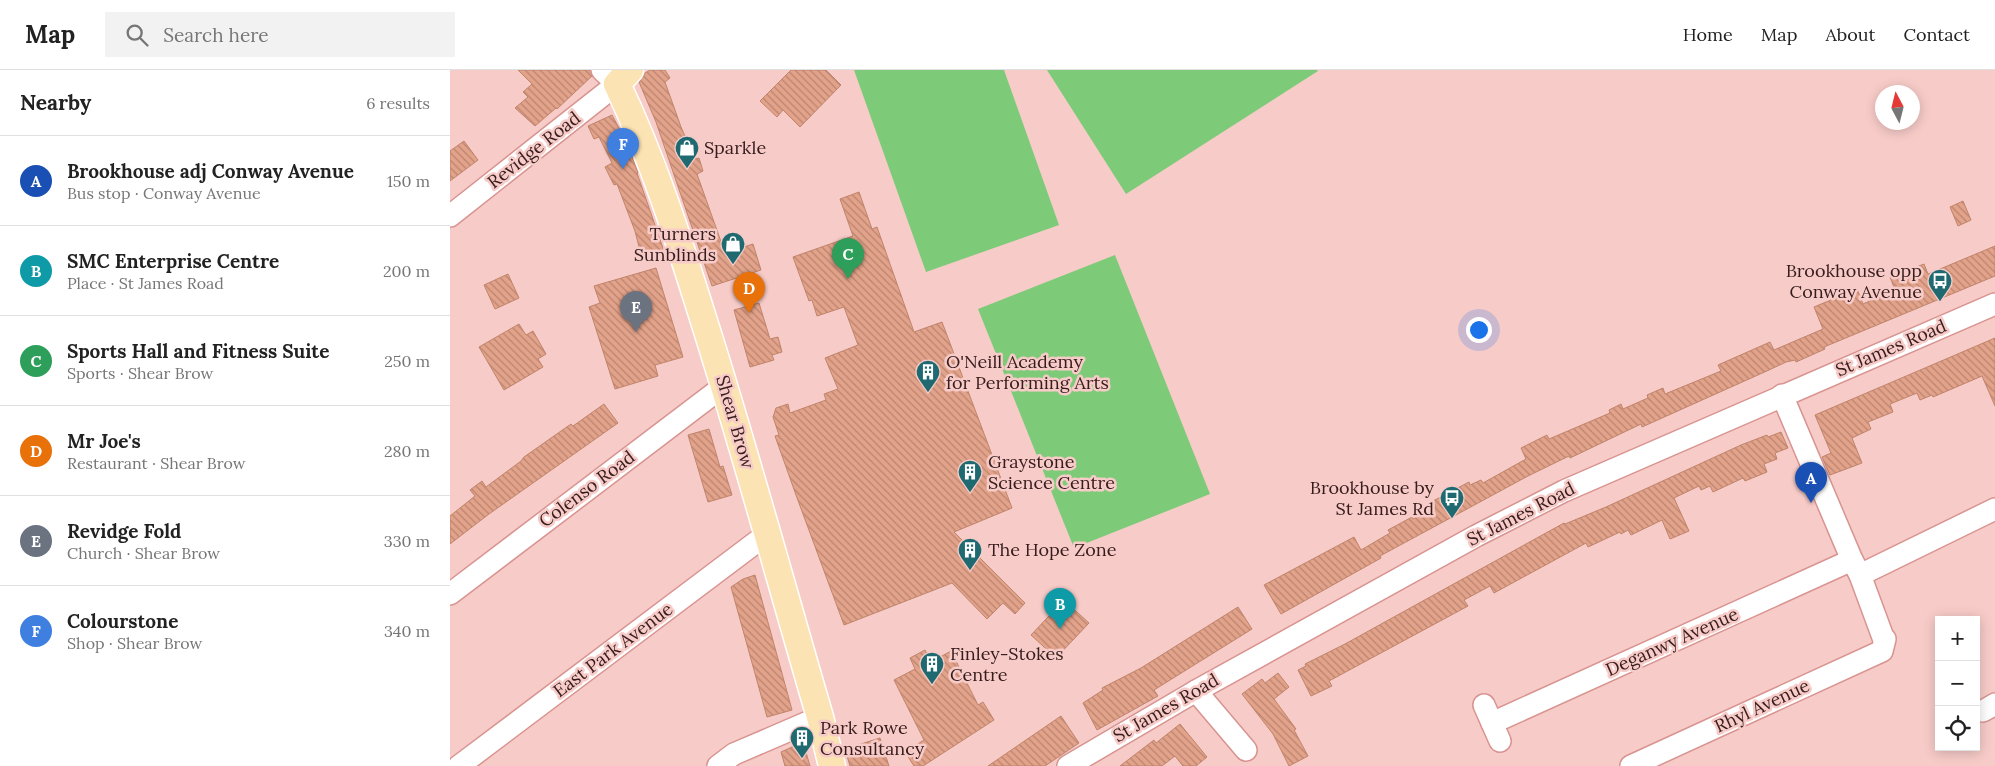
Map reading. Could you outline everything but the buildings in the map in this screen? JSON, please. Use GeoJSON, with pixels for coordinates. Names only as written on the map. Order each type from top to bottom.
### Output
{"type":"FeatureCollection","features":[{"type":"Feature","properties":{"kind":"main road","name":"Shear Brow"},"geometry":{"type":"LineString","coordinates":[[616,75],[657,175],[725,385],[820,717],[832,766]]}},
{"type":"Feature","properties":{"kind":"street","name":"Revidge Road"},"geometry":{"type":"LineString","coordinates":[[450,216],[616,75]]}},
{"type":"Feature","properties":{"kind":"street","name":"St James Road"},"geometry":{"type":"LineString","coordinates":[[1079,763],[1196,690],[1476,536],[1564,491],[1995,304]]}},
{"type":"Feature","properties":{"kind":"street","name":"Colenso Road"},"geometry":{"type":"LineString","coordinates":[[450,594],[725,385]]}},
{"type":"Feature","properties":{"kind":"street"},"geometry":{"type":"LineString","coordinates":[[1782,395],[1856,568]]}},
{"type":"Feature","properties":{"kind":"street","name":"Deganwy Avenue"},"geometry":{"type":"LineString","coordinates":[[1492,723],[1995,509]]}},
{"type":"Feature","properties":{"kind":"street","name":"East Park Avenue"},"geometry":{"type":"LineString","coordinates":[[459,766],[767,534]]}},
{"type":"Feature","properties":{"kind":"street","name":"Rhyl Avenue"},"geometry":{"type":"LineString","coordinates":[[1631,766],[1882,651],[1885,639],[1856,568]]}},
{"type":"Feature","properties":{"kind":"street"},"geometry":{"type":"LineString","coordinates":[[1196,690],[1246,750]]}},
{"type":"Feature","properties":{"kind":"street"},"geometry":{"type":"LineString","coordinates":[[718,766],[734,754],[820,717]]}},
{"type":"Feature","properties":{"kind":"green space"},"geometry":{"type":"Polygon","coordinates":[[[854,70],[1004,70],[1059,225],[926,272],[854,70]]]}},
{"type":"Feature","properties":{"kind":"green space"},"geometry":{"type":"Polygon","coordinates":[[[1047,70],[1317,70],[1318,71],[1126,194],[1047,70]]]}},
{"type":"Feature","properties":{"kind":"green space"},"geometry":{"type":"Polygon","coordinates":[[[1115,255],[1210,494],[1074,548],[978,309],[1115,255]]]}},
{"type":"Feature","properties":{"kind":"place","name":"Colourstone"},"geometry":{"type":"Point","coordinates":[623,169]}},
{"type":"Feature","properties":{"kind":"place","name":"Sparkle"},"geometry":{"type":"Point","coordinates":[687,169]}},
{"type":"Feature","properties":{"kind":"place","name":"Turners Sunblinds"},"geometry":{"type":"Point","coordinates":[733,265]}},
{"type":"Feature","properties":{"kind":"place","name":"Sports Hall and Fitness Suite"},"geometry":{"type":"Point","coordinates":[848,279]}},
{"type":"Feature","properties":{"kind":"place","name":"Brookhouse opp Conway Avenue"},"geometry":{"type":"Point","coordinates":[1940,302]}},
{"type":"Feature","properties":{"kind":"place","name":"Mr Joe's"},"geometry":{"type":"Point","coordinates":[749,313]}},
{"type":"Feature","properties":{"kind":"place","name":"Revidge Fold"},"geometry":{"type":"Point","coordinates":[636,332]}},
{"type":"Feature","properties":{"kind":"place","name":"O'Neill Academy for Performing Arts"},"geometry":{"type":"Point","coordinates":[928,393]}},
{"type":"Feature","properties":{"kind":"place","name":"Graystone Science Centre"},"geometry":{"type":"Point","coordinates":[970,493]}},
{"type":"Feature","properties":{"kind":"place","name":"Brookhouse adj Conway Avenue"},"geometry":{"type":"Point","coordinates":[1811,503]}},
{"type":"Feature","properties":{"kind":"place","name":"Brookhouse by St James Rd"},"geometry":{"type":"Point","coordinates":[1452,519]}},
{"type":"Feature","properties":{"kind":"place","name":"The Hope Zone"},"geometry":{"type":"Point","coordinates":[970,571]}},
{"type":"Feature","properties":{"kind":"place","name":"SMC Enterprise Centre"},"geometry":{"type":"Point","coordinates":[1060,629]}},
{"type":"Feature","properties":{"kind":"place","name":"Finley-Stokes Centre"},"geometry":{"type":"Point","coordinates":[932,685]}},
{"type":"Feature","properties":{"kind":"place","name":"Park Rowe Consultancy"},"geometry":{"type":"Point","coordinates":[802,759]}}]}
